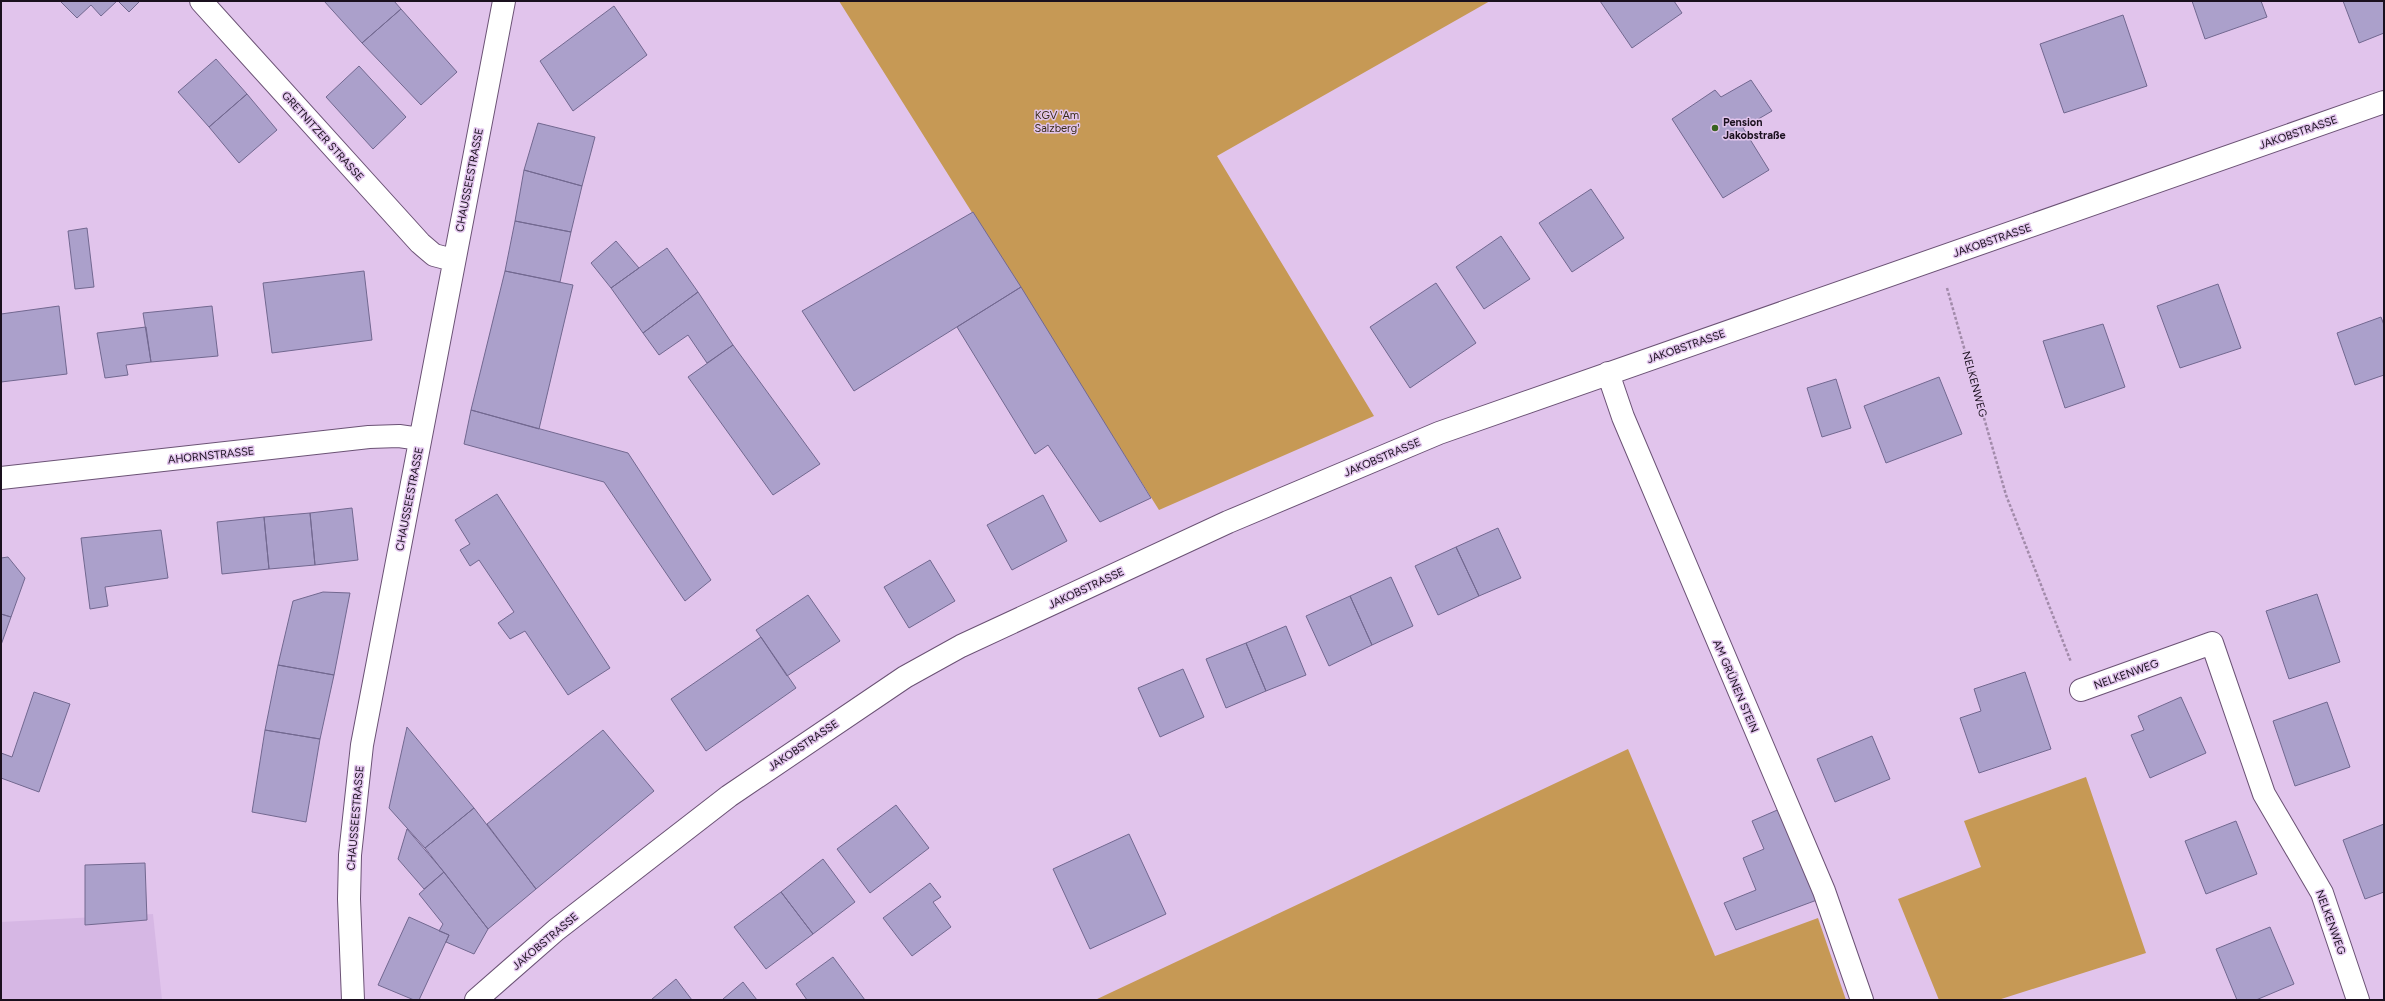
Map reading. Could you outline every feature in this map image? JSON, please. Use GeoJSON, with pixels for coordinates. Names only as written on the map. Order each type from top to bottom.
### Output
{"type":"FeatureCollection","features":[{"type":"Feature","properties":{"kind":"street","name":"GRETNITZER STRASSE"},"geometry":{"type":"LineString","coordinates":[[202,1],[420,243],[434,255],[453,260]]}},
{"type":"Feature","properties":{"kind":"street","name":"CHAUSSEESTRASSE"},"geometry":{"type":"LineString","coordinates":[[353,1000],[349,899],[354,804],[362,745],[453,260],[504,1]]}},
{"type":"Feature","properties":{"kind":"street","name":"JAKOBSTRASSE"},"geometry":{"type":"LineString","coordinates":[[476,1000],[556,930],[691,824],[736,791],[905,677],[961,646],[1228,522],[1439,433],[2384,102]]}},
{"type":"Feature","properties":{"kind":"street","name":"AM GRÜNEN STEIN"},"geometry":{"type":"LineString","coordinates":[[1608,373],[1643,465],[1824,891],[1862,1000]]}},
{"type":"Feature","properties":{"kind":"street","name":"AHORNSTRASSE"},"geometry":{"type":"LineString","coordinates":[[1,478],[369,437],[399,436],[420,439]]}},
{"type":"Feature","properties":{"kind":"street","name":"NELKENWEG"},"geometry":{"type":"LineString","coordinates":[[2081,690],[2212,643],[2264,794],[2322,893],[2358,1000]]}},
{"type":"Feature","properties":{"kind":"path","name":"NELKENWEG"},"geometry":{"type":"LineString","coordinates":[[1938,259],[1952,302],[2006,495],[2081,690]]}},
{"type":"Feature","properties":{"kind":"shaded area"},"geometry":{"type":"Polygon","coordinates":[[[153,914],[162,1000],[1,1000],[1,922],[153,914]]]}},
{"type":"Feature","properties":{"kind":"green space","name":"KGV 'Am Salzberg'"},"geometry":{"type":"Polygon","coordinates":[[[839,1],[1490,1],[1217,156],[1374,416],[1159,510],[839,1]]]}},
{"type":"Feature","properties":{"kind":"green space"},"geometry":{"type":"Polygon","coordinates":[[[1628,749],[1715,956],[1818,918],[1846,1000],[1095,1000],[1628,749]]]}},
{"type":"Feature","properties":{"kind":"green space"},"geometry":{"type":"Polygon","coordinates":[[[2086,777],[2146,953],[1998,1000],[1939,1000],[1898,899],[1981,867],[1964,821],[2086,777]]]}},
{"type":"Feature","properties":{"kind":"building"},"geometry":{"type":"Polygon","coordinates":[[[60,1],[117,1],[101,16],[91,5],[77,18],[60,1]]]}},
{"type":"Feature","properties":{"kind":"building"},"geometry":{"type":"Polygon","coordinates":[[[118,1],[140,1],[129,12],[118,1]]]}},
{"type":"Feature","properties":{"kind":"building"},"geometry":{"type":"Polygon","coordinates":[[[324,1],[394,1],[401,9],[362,43],[324,1]]]}},
{"type":"Feature","properties":{"kind":"building"},"geometry":{"type":"Polygon","coordinates":[[[1600,1],[1674,1],[1682,13],[1632,48],[1600,1]]]}},
{"type":"Feature","properties":{"kind":"building"},"geometry":{"type":"Polygon","coordinates":[[[2192,1],[2261,1],[2267,17],[2205,39],[2192,1]]]}},
{"type":"Feature","properties":{"kind":"building"},"geometry":{"type":"Polygon","coordinates":[[[2343,1],[2384,1],[2384,33],[2359,43],[2343,1]]]}},
{"type":"Feature","properties":{"kind":"building"},"geometry":{"type":"Polygon","coordinates":[[[614,6],[647,55],[573,111],[540,61],[614,6]]]}},
{"type":"Feature","properties":{"kind":"building"},"geometry":{"type":"Polygon","coordinates":[[[401,9],[457,72],[421,105],[362,43],[401,9]]]}},
{"type":"Feature","properties":{"kind":"building"},"geometry":{"type":"Polygon","coordinates":[[[2123,15],[2147,86],[2064,113],[2040,44],[2123,15]]]}},
{"type":"Feature","properties":{"kind":"building"},"geometry":{"type":"Polygon","coordinates":[[[216,59],[247,94],[209,127],[178,92],[216,59]]]}},
{"type":"Feature","properties":{"kind":"building"},"geometry":{"type":"Polygon","coordinates":[[[359,66],[406,117],[373,149],[326,97],[359,66]]]}},
{"type":"Feature","properties":{"kind":"building"},"geometry":{"type":"Polygon","coordinates":[[[1751,80],[1772,111],[1743,128],[1769,170],[1723,198],[1672,119],[1715,90],[1721,97],[1751,80]]]}},
{"type":"Feature","properties":{"kind":"building"},"geometry":{"type":"Polygon","coordinates":[[[247,94],[277,130],[239,163],[209,127],[247,94]]]}},
{"type":"Feature","properties":{"kind":"building"},"geometry":{"type":"Polygon","coordinates":[[[538,123],[595,137],[582,186],[524,170],[538,123]]]}},
{"type":"Feature","properties":{"kind":"building"},"geometry":{"type":"Polygon","coordinates":[[[524,170],[582,186],[571,232],[515,221],[524,170]]]}},
{"type":"Feature","properties":{"kind":"building"},"geometry":{"type":"Polygon","coordinates":[[[1591,189],[1624,238],[1572,272],[1539,223],[1591,189]]]}},
{"type":"Feature","properties":{"kind":"building"},"geometry":{"type":"Polygon","coordinates":[[[973,212],[1021,287],[854,391],[802,311],[973,212]]]}},
{"type":"Feature","properties":{"kind":"building"},"geometry":{"type":"Polygon","coordinates":[[[515,221],[571,232],[560,282],[505,271],[515,221]]]}},
{"type":"Feature","properties":{"kind":"building"},"geometry":{"type":"Polygon","coordinates":[[[87,228],[94,287],[75,289],[68,231],[87,228]]]}},
{"type":"Feature","properties":{"kind":"building"},"geometry":{"type":"Polygon","coordinates":[[[1501,236],[1530,279],[1484,309],[1456,267],[1501,236]]]}},
{"type":"Feature","properties":{"kind":"building"},"geometry":{"type":"Polygon","coordinates":[[[616,241],[639,268],[611,288],[591,263],[616,241]]]}},
{"type":"Feature","properties":{"kind":"building"},"geometry":{"type":"Polygon","coordinates":[[[667,248],[698,292],[643,333],[611,288],[667,248]]]}},
{"type":"Feature","properties":{"kind":"building"},"geometry":{"type":"Polygon","coordinates":[[[364,271],[372,340],[272,353],[263,283],[364,271]]]}},
{"type":"Feature","properties":{"kind":"building"},"geometry":{"type":"Polygon","coordinates":[[[505,271],[573,285],[539,429],[471,410],[505,271]]]}},
{"type":"Feature","properties":{"kind":"building"},"geometry":{"type":"Polygon","coordinates":[[[1436,283],[1476,343],[1410,388],[1370,327],[1436,283]]]}},
{"type":"Feature","properties":{"kind":"building"},"geometry":{"type":"Polygon","coordinates":[[[2218,284],[2241,348],[2180,368],[2157,306],[2218,284]]]}},
{"type":"Feature","properties":{"kind":"building"},"geometry":{"type":"Polygon","coordinates":[[[1021,287],[1151,498],[1100,522],[1048,445],[1035,454],[957,327],[1021,287]]]}},
{"type":"Feature","properties":{"kind":"building"},"geometry":{"type":"Polygon","coordinates":[[[698,292],[733,345],[707,363],[688,335],[659,355],[643,333],[698,292]]]}},
{"type":"Feature","properties":{"kind":"building"},"geometry":{"type":"Polygon","coordinates":[[[59,306],[67,374],[1,382],[1,314],[59,306]]]}},
{"type":"Feature","properties":{"kind":"building"},"geometry":{"type":"Polygon","coordinates":[[[212,306],[218,356],[151,362],[143,313],[212,306]]]}},
{"type":"Feature","properties":{"kind":"building"},"geometry":{"type":"Polygon","coordinates":[[[2381,317],[2384,325],[2384,375],[2355,385],[2337,333],[2381,317]]]}},
{"type":"Feature","properties":{"kind":"building"},"geometry":{"type":"Polygon","coordinates":[[[2103,324],[2125,387],[2065,408],[2043,341],[2103,324]]]}},
{"type":"Feature","properties":{"kind":"building"},"geometry":{"type":"Polygon","coordinates":[[[146,327],[151,362],[126,365],[128,375],[105,378],[97,333],[146,327]]]}},
{"type":"Feature","properties":{"kind":"building"},"geometry":{"type":"Polygon","coordinates":[[[733,345],[820,464],[773,495],[688,377],[733,345]]]}},
{"type":"Feature","properties":{"kind":"building"},"geometry":{"type":"Polygon","coordinates":[[[1939,377],[1962,434],[1886,463],[1864,406],[1939,377]]]}},
{"type":"Feature","properties":{"kind":"building"},"geometry":{"type":"Polygon","coordinates":[[[1836,379],[1851,428],[1822,437],[1807,388],[1836,379]]]}},
{"type":"Feature","properties":{"kind":"building"},"geometry":{"type":"Polygon","coordinates":[[[471,410],[628,453],[711,580],[685,601],[604,482],[464,444],[471,410]]]}},
{"type":"Feature","properties":{"kind":"building"},"geometry":{"type":"Polygon","coordinates":[[[497,494],[610,668],[568,695],[525,631],[510,639],[498,623],[514,612],[479,560],[470,566],[460,550],[470,544],[455,520],[497,494]]]}},
{"type":"Feature","properties":{"kind":"building"},"geometry":{"type":"Polygon","coordinates":[[[1043,495],[1067,541],[1012,570],[987,525],[1043,495]]]}},
{"type":"Feature","properties":{"kind":"building"},"geometry":{"type":"Polygon","coordinates":[[[352,508],[358,560],[315,565],[310,513],[352,508]]]}},
{"type":"Feature","properties":{"kind":"building"},"geometry":{"type":"Polygon","coordinates":[[[310,513],[315,565],[269,569],[264,517],[310,513]]]}},
{"type":"Feature","properties":{"kind":"building"},"geometry":{"type":"Polygon","coordinates":[[[264,517],[269,569],[222,574],[217,522],[264,517]]]}},
{"type":"Feature","properties":{"kind":"building"},"geometry":{"type":"Polygon","coordinates":[[[1498,528],[1521,578],[1479,596],[1456,547],[1498,528]]]}},
{"type":"Feature","properties":{"kind":"building"},"geometry":{"type":"Polygon","coordinates":[[[161,530],[168,578],[105,587],[108,606],[90,609],[81,538],[161,530]]]}},
{"type":"Feature","properties":{"kind":"building"},"geometry":{"type":"Polygon","coordinates":[[[1456,547],[1479,596],[1438,615],[1415,566],[1456,547]]]}},
{"type":"Feature","properties":{"kind":"building"},"geometry":{"type":"Polygon","coordinates":[[[8,557],[25,578],[11,617],[1,614],[1,558],[8,557]]]}},
{"type":"Feature","properties":{"kind":"building"},"geometry":{"type":"Polygon","coordinates":[[[930,560],[955,601],[909,628],[884,587],[930,560]]]}},
{"type":"Feature","properties":{"kind":"building"},"geometry":{"type":"Polygon","coordinates":[[[1391,577],[1413,626],[1372,645],[1350,596],[1391,577]]]}},
{"type":"Feature","properties":{"kind":"building"},"geometry":{"type":"Polygon","coordinates":[[[323,592],[350,593],[334,675],[278,665],[293,601],[323,592]]]}},
{"type":"Feature","properties":{"kind":"building"},"geometry":{"type":"Polygon","coordinates":[[[2317,594],[2340,662],[2289,679],[2266,611],[2317,594]]]}},
{"type":"Feature","properties":{"kind":"building"},"geometry":{"type":"Polygon","coordinates":[[[808,595],[840,641],[787,676],[756,630],[808,595]]]}},
{"type":"Feature","properties":{"kind":"building"},"geometry":{"type":"Polygon","coordinates":[[[1350,596],[1372,645],[1329,666],[1306,616],[1350,596]]]}},
{"type":"Feature","properties":{"kind":"building"},"geometry":{"type":"Polygon","coordinates":[[[1,614],[11,617],[1,645],[1,614]]]}},
{"type":"Feature","properties":{"kind":"building"},"geometry":{"type":"Polygon","coordinates":[[[1286,626],[1306,675],[1266,691],[1246,643],[1286,626]]]}},
{"type":"Feature","properties":{"kind":"building"},"geometry":{"type":"Polygon","coordinates":[[[761,637],[796,688],[706,751],[671,699],[761,637]]]}},
{"type":"Feature","properties":{"kind":"building"},"geometry":{"type":"Polygon","coordinates":[[[1246,643],[1266,691],[1226,708],[1206,659],[1246,643]]]}},
{"type":"Feature","properties":{"kind":"building"},"geometry":{"type":"Polygon","coordinates":[[[278,665],[334,675],[320,739],[265,730],[278,665]]]}},
{"type":"Feature","properties":{"kind":"building"},"geometry":{"type":"Polygon","coordinates":[[[1183,669],[1204,717],[1160,737],[1138,688],[1183,669]]]}},
{"type":"Feature","properties":{"kind":"building"},"geometry":{"type":"Polygon","coordinates":[[[2025,672],[2051,749],[1979,773],[1960,718],[1981,711],[1974,689],[2025,672]]]}},
{"type":"Feature","properties":{"kind":"building"},"geometry":{"type":"Polygon","coordinates":[[[34,692],[70,704],[39,792],[1,778],[1,753],[12,757],[34,692]]]}},
{"type":"Feature","properties":{"kind":"building"},"geometry":{"type":"Polygon","coordinates":[[[2181,697],[2206,753],[2150,778],[2131,735],[2144,730],[2138,716],[2181,697]]]}},
{"type":"Feature","properties":{"kind":"building"},"geometry":{"type":"Polygon","coordinates":[[[2327,702],[2350,767],[2295,786],[2273,721],[2327,702]]]}},
{"type":"Feature","properties":{"kind":"building"},"geometry":{"type":"Polygon","coordinates":[[[407,727],[474,808],[425,848],[389,808],[407,727]]]}},
{"type":"Feature","properties":{"kind":"building"},"geometry":{"type":"Polygon","coordinates":[[[265,730],[320,739],[306,822],[252,812],[265,730]]]}},
{"type":"Feature","properties":{"kind":"building"},"geometry":{"type":"Polygon","coordinates":[[[603,730],[654,791],[536,889],[487,824],[603,730]]]}},
{"type":"Feature","properties":{"kind":"building"},"geometry":{"type":"Polygon","coordinates":[[[1872,736],[1890,779],[1835,802],[1817,759],[1872,736]]]}},
{"type":"Feature","properties":{"kind":"building"},"geometry":{"type":"Polygon","coordinates":[[[896,805],[929,848],[870,893],[837,849],[896,805]]]}},
{"type":"Feature","properties":{"kind":"building"},"geometry":{"type":"Polygon","coordinates":[[[474,808],[536,889],[488,929],[425,848],[474,808]]]}},
{"type":"Feature","properties":{"kind":"building"},"geometry":{"type":"Polygon","coordinates":[[[1782,808],[1817,900],[1736,930],[1724,903],[1756,890],[1743,858],[1764,849],[1752,821],[1782,808]]]}},
{"type":"Feature","properties":{"kind":"building"},"geometry":{"type":"Polygon","coordinates":[[[2236,821],[2257,874],[2206,894],[2185,841],[2236,821]]]}},
{"type":"Feature","properties":{"kind":"building"},"geometry":{"type":"Polygon","coordinates":[[[2384,824],[2384,892],[2365,899],[2343,840],[2384,824]]]}},
{"type":"Feature","properties":{"kind":"building"},"geometry":{"type":"Polygon","coordinates":[[[407,829],[444,872],[424,889],[398,859],[407,829]]]}},
{"type":"Feature","properties":{"kind":"building"},"geometry":{"type":"Polygon","coordinates":[[[1129,834],[1166,914],[1090,949],[1053,869],[1129,834]]]}},
{"type":"Feature","properties":{"kind":"building"},"geometry":{"type":"Polygon","coordinates":[[[823,859],[855,902],[813,934],[781,892],[823,859]]]}},
{"type":"Feature","properties":{"kind":"building"},"geometry":{"type":"Polygon","coordinates":[[[145,863],[147,920],[85,925],[85,865],[145,863]]]}},
{"type":"Feature","properties":{"kind":"building"},"geometry":{"type":"Polygon","coordinates":[[[444,872],[488,929],[474,954],[446,942],[449,935],[439,931],[443,924],[419,894],[444,872]]]}},
{"type":"Feature","properties":{"kind":"building"},"geometry":{"type":"Polygon","coordinates":[[[930,883],[941,897],[933,902],[951,927],[912,956],[883,918],[930,883]]]}},
{"type":"Feature","properties":{"kind":"building"},"geometry":{"type":"Polygon","coordinates":[[[781,892],[813,934],[766,969],[734,927],[781,892]]]}},
{"type":"Feature","properties":{"kind":"building"},"geometry":{"type":"Polygon","coordinates":[[[409,917],[449,935],[419,1000],[414,1000],[378,985],[409,917]]]}},
{"type":"Feature","properties":{"kind":"building"},"geometry":{"type":"Polygon","coordinates":[[[2270,927],[2294,984],[2256,1000],[2237,1000],[2216,949],[2270,927]]]}},
{"type":"Feature","properties":{"kind":"building"},"geometry":{"type":"Polygon","coordinates":[[[833,957],[865,1000],[807,1000],[796,984],[833,957]]]}},
{"type":"Feature","properties":{"kind":"building"},"geometry":{"type":"Polygon","coordinates":[[[676,979],[692,1000],[652,999],[676,979]]]}},
{"type":"Feature","properties":{"kind":"building"},"geometry":{"type":"Polygon","coordinates":[[[743,982],[757,1000],[723,1000],[723,999],[743,982]]]}},
{"type":"Feature","properties":{"kind":"place","name":"Pension Jakobstraße"},"geometry":{"type":"Point","coordinates":[1715,128]}}]}
